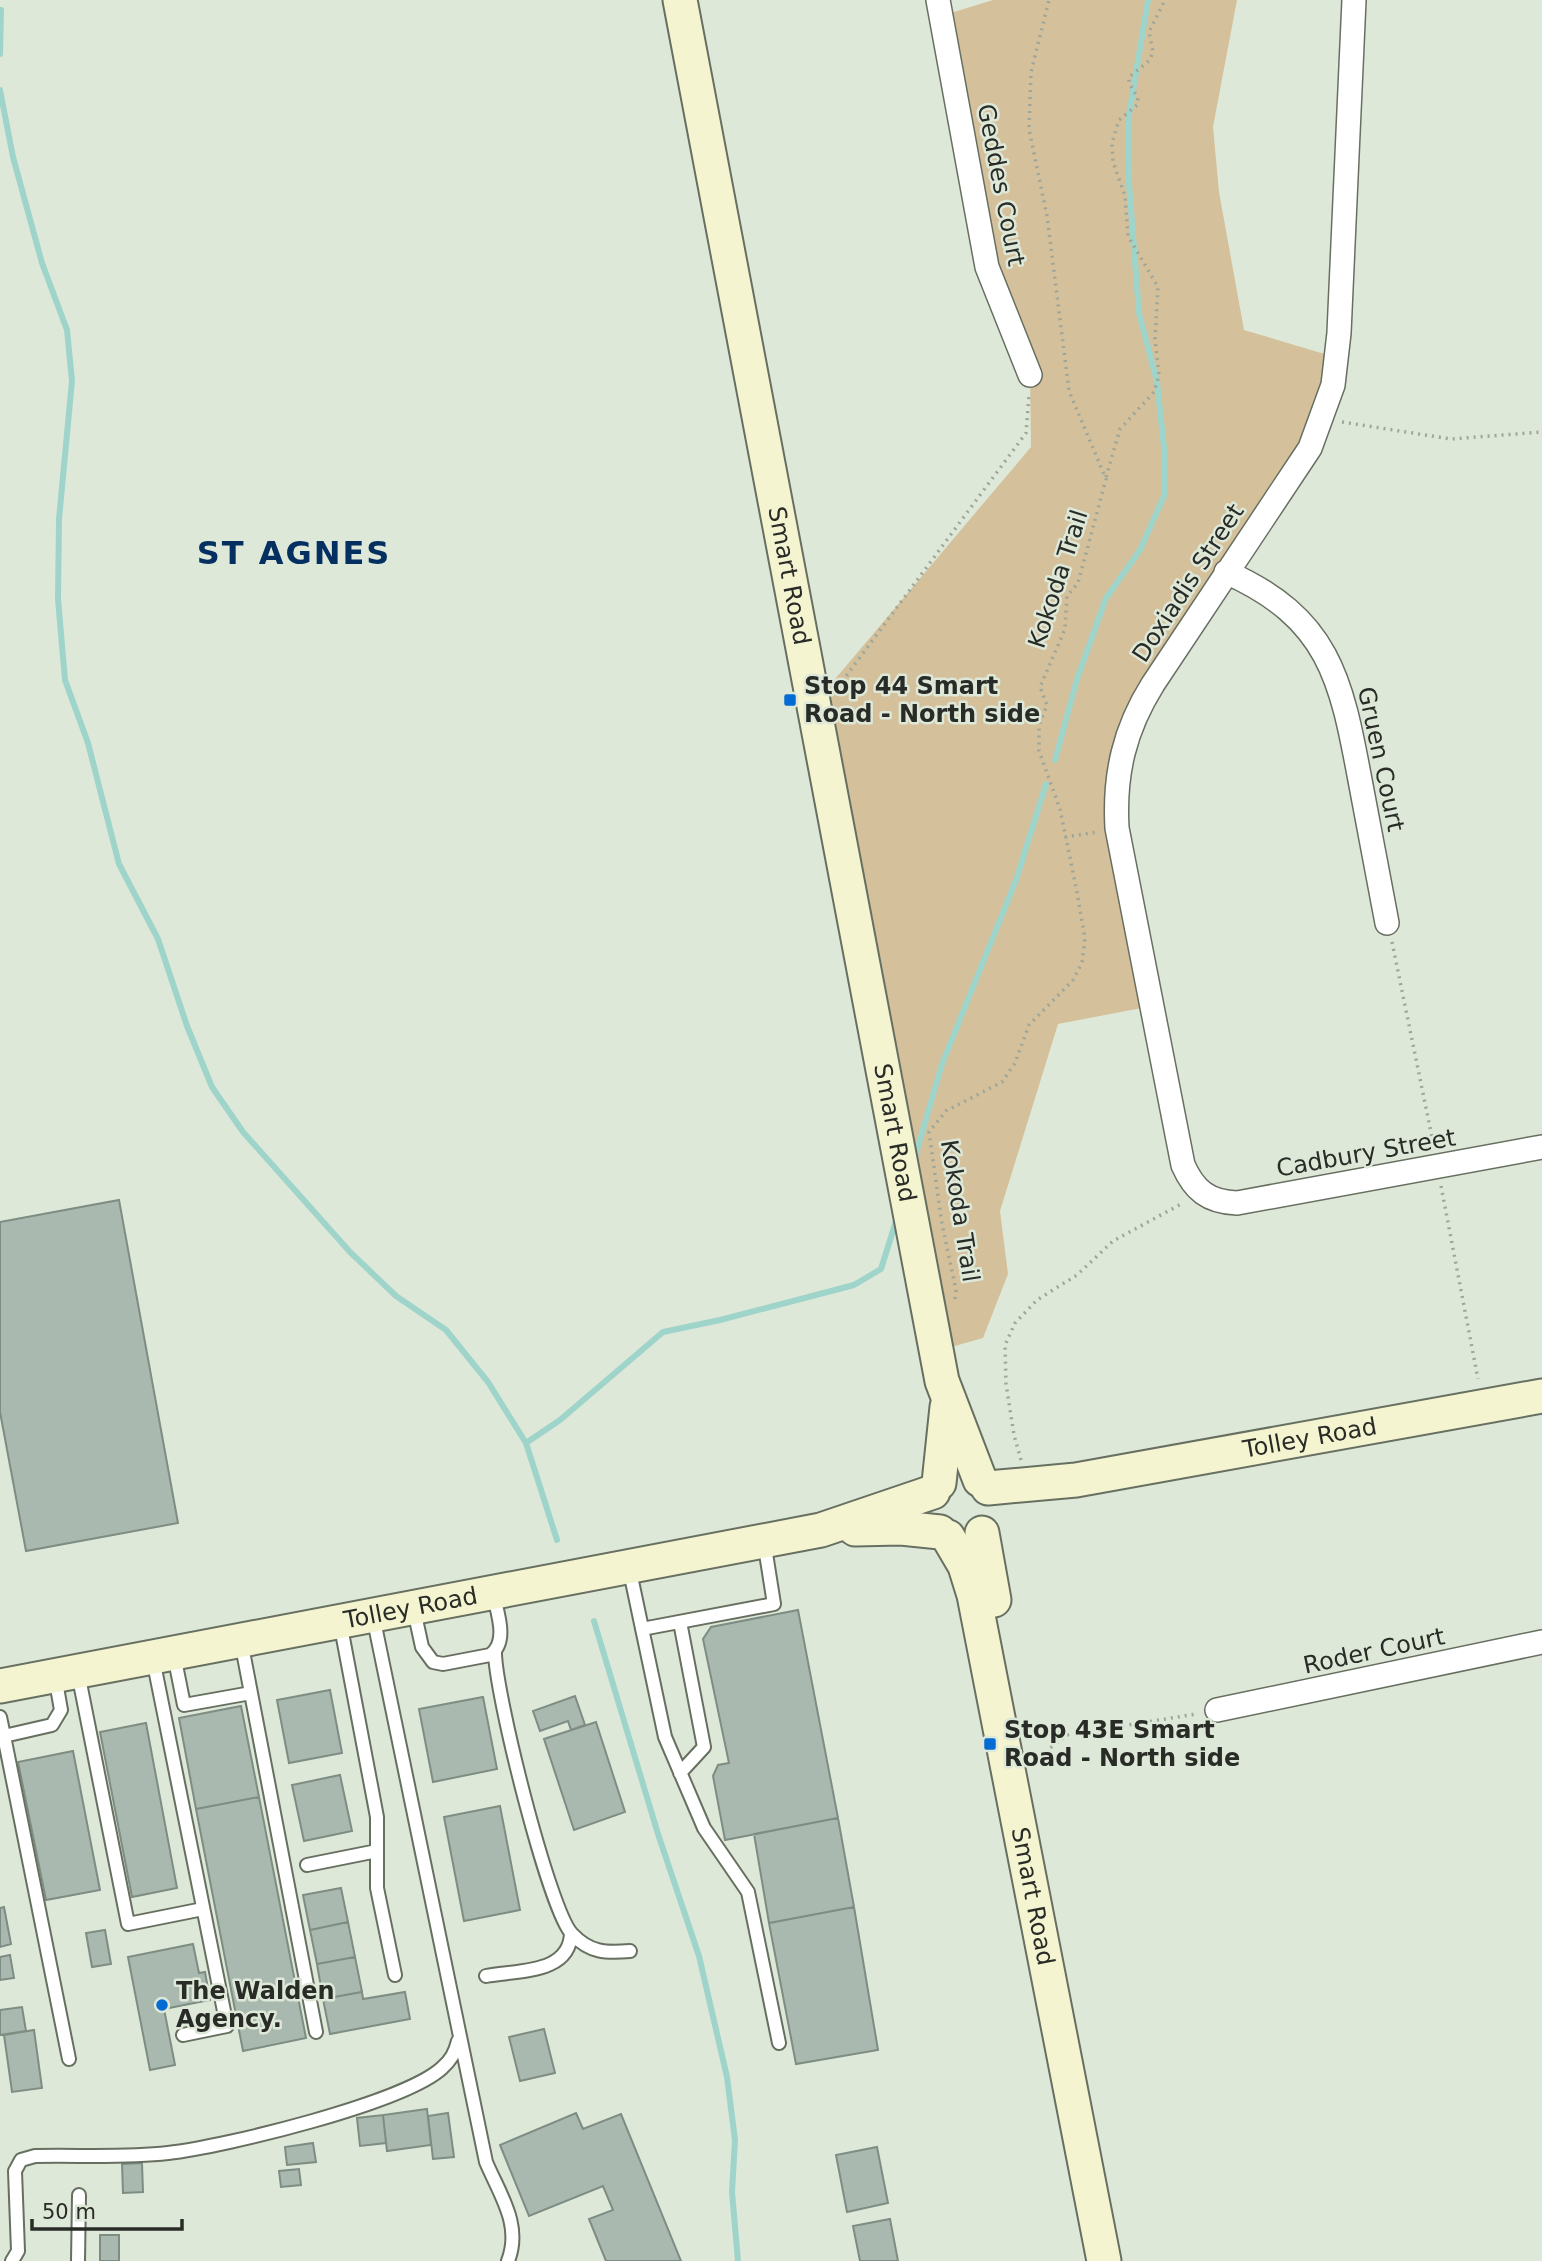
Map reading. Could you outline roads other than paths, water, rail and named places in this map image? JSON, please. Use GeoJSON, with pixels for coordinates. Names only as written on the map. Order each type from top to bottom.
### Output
{"type":"FeatureCollection","features":[{"type":"Feature","properties":{"kind":"main road","name":"Smart Road"},"geometry":{"type":"LineString","coordinates":[[680,0],[947,1398],[986,1504],[1119,2261]]}},
{"type":"Feature","properties":{"kind":"main road","name":"Tolley Road"},"geometry":{"type":"LineString","coordinates":[[986,1504],[1076,1480],[1542,1396]]}},
{"type":"Feature","properties":{"kind":"main road","name":"Smart Road"},"geometry":{"type":"LineString","coordinates":[[936,1487],[947,1398]]}},
{"type":"Feature","properties":{"kind":"main road"},"geometry":{"type":"LineString","coordinates":[[970,1476],[986,1504],[961,1540],[944,1535],[929,1514],[936,1487],[949,1477],[970,1476]]}},
{"type":"Feature","properties":{"kind":"main road","name":"Tolley Road"},"geometry":{"type":"LineString","coordinates":[[821,1530],[936,1487]]}},
{"type":"Feature","properties":{"kind":"main road","name":"Tolley Road"},"geometry":{"type":"LineString","coordinates":[[0,1686],[821,1530],[901,1528],[944,1535]]}},
{"type":"Feature","properties":{"kind":"main road","name":"Smart Road"},"geometry":{"type":"LineString","coordinates":[[944,1535],[965,1566],[974,1595],[1104,2261]]}},
{"type":"Feature","properties":{"kind":"street","name":"Geddes Court"},"geometry":{"type":"LineString","coordinates":[[938,0],[988,267],[1030,375]]}},
{"type":"Feature","properties":{"kind":"street","name":"Doxiadis Street"},"geometry":{"type":"LineString","coordinates":[[1201,1193],[1191,1183],[1183,1165],[1117,828],[1117,778],[1133,721],[1148,692],[1310,448],[1333,386],[1339,333],[1354,0]]}},
{"type":"Feature","properties":{"kind":"street","name":"Gruen Court"},"geometry":{"type":"LineString","coordinates":[[1226,572],[1256,585],[1299,620],[1325,653],[1339,682],[1346,702],[1387,923]]}},
{"type":"Feature","properties":{"kind":"street","name":"Cadbury Street"},"geometry":{"type":"LineString","coordinates":[[1201,1193],[1221,1203],[1237,1203],[1542,1147]]}},
{"type":"Feature","properties":{"kind":"street","name":"Roder Court"},"geometry":{"type":"LineString","coordinates":[[1217,1710],[1542,1642]]}},
{"type":"Feature","properties":{"kind":"lane"},"geometry":{"type":"LineString","coordinates":[[642,1629],[774,1604],[764,1541]]}},
{"type":"Feature","properties":{"kind":"lane"},"geometry":{"type":"LineString","coordinates":[[629,1567],[665,1737],[704,1828],[748,1892],[779,2043]]}},
{"type":"Feature","properties":{"kind":"lane"},"geometry":{"type":"LineString","coordinates":[[493,1593],[500,1628],[495,1651],[517,1768],[555,1904],[571,1933],[601,1954],[630,1951]]}},
{"type":"Feature","properties":{"kind":"lane"},"geometry":{"type":"LineString","coordinates":[[414,1608],[422,1647],[433,1662],[443,1664],[490,1655],[495,1651]]}},
{"type":"Feature","properties":{"kind":"lane"},"geometry":{"type":"LineString","coordinates":[[373,1615],[458,2037],[477,2107],[486,2162],[515,2230],[514,2246],[508,2261]]}},
{"type":"Feature","properties":{"kind":"lane"},"geometry":{"type":"LineString","coordinates":[[340,1622],[377,1817],[377,1888],[394,1975]]}},
{"type":"Feature","properties":{"kind":"lane"},"geometry":{"type":"LineString","coordinates":[[680,1622],[704,1747],[680,1773]]}},
{"type":"Feature","properties":{"kind":"lane"},"geometry":{"type":"LineString","coordinates":[[241,1640],[316,2032]]}},
{"type":"Feature","properties":{"kind":"lane"},"geometry":{"type":"LineString","coordinates":[[163,1655],[184,1705],[251,1692]]}},
{"type":"Feature","properties":{"kind":"lane"},"geometry":{"type":"LineString","coordinates":[[163,1655],[203,1909],[227,2026],[183,2035]]}},
{"type":"Feature","properties":{"kind":"lane"},"geometry":{"type":"LineString","coordinates":[[66,1674],[128,1924],[203,1909]]}},
{"type":"Feature","properties":{"kind":"lane"},"geometry":{"type":"LineString","coordinates":[[4,1736],[52,1726],[61,1710],[66,1674]]}},
{"type":"Feature","properties":{"kind":"lane"},"geometry":{"type":"LineString","coordinates":[[0,1717],[69,2059]]}},
{"type":"Feature","properties":{"kind":"lane"},"geometry":{"type":"LineString","coordinates":[[307,1865],[377,1852]]}},
{"type":"Feature","properties":{"kind":"lane"},"geometry":{"type":"LineString","coordinates":[[486,1976],[557,1963],[566,1955],[571,1933]]}},
{"type":"Feature","properties":{"kind":"lane"},"geometry":{"type":"LineString","coordinates":[[12,2261],[18,2250],[15,2171],[21,2160],[35,2156],[164,2154],[193,2150],[324,2117],[396,2092],[440,2070],[454,2054],[458,2037]]}},
{"type":"Feature","properties":{"kind":"lane"},"geometry":{"type":"LineString","coordinates":[[78,2261],[79,2195]]}},
{"type":"Feature","properties":{"kind":"waterway"},"geometry":{"type":"LineString","coordinates":[[1055,760],[1077,679],[1106,598],[1140,550],[1164,496],[1164,448],[1157,382],[1139,313],[1129,184],[1128,121],[1148,0]]}},
{"type":"Feature","properties":{"kind":"waterway"},"geometry":{"type":"LineString","coordinates":[[0,54],[1,10]]}},
{"type":"Feature","properties":{"kind":"waterway"},"geometry":{"type":"LineString","coordinates":[[0,90],[13,157],[42,263],[67,330],[72,381],[59,519],[58,599],[65,680],[88,743],[119,864],[158,939],[187,1026],[212,1087],[243,1132],[350,1252],[396,1296],[446,1330],[488,1382],[526,1443],[557,1540]]}},
{"type":"Feature","properties":{"kind":"waterway"},"geometry":{"type":"LineString","coordinates":[[915,1157],[942,1064],[1016,880],[1046,784]]}},
{"type":"Feature","properties":{"kind":"waterway"},"geometry":{"type":"LineString","coordinates":[[526,1443],[560,1420],[663,1332],[854,1285],[881,1269],[897,1218]]}},
{"type":"Feature","properties":{"kind":"waterway"},"geometry":{"type":"LineString","coordinates":[[594,1621],[658,1834],[699,1956],[727,2077],[735,2140],[732,2192],[738,2261]]}},
{"type":"Feature","properties":{"kind":"place","name":"Stop 44 Smart Road - North side"},"geometry":{"type":"Point","coordinates":[790,700]}},
{"type":"Feature","properties":{"kind":"place","name":"Stop 43E Smart Road - North side"},"geometry":{"type":"Point","coordinates":[990,1744]}},
{"type":"Feature","properties":{"kind":"place","name":"The Walden Agency."},"geometry":{"type":"Point","coordinates":[162,2005]}},
{"type":"Feature","properties":{"kind":"district","name":"ST AGNES"},"geometry":{"type":"Point","coordinates":[294,553]}}]}
